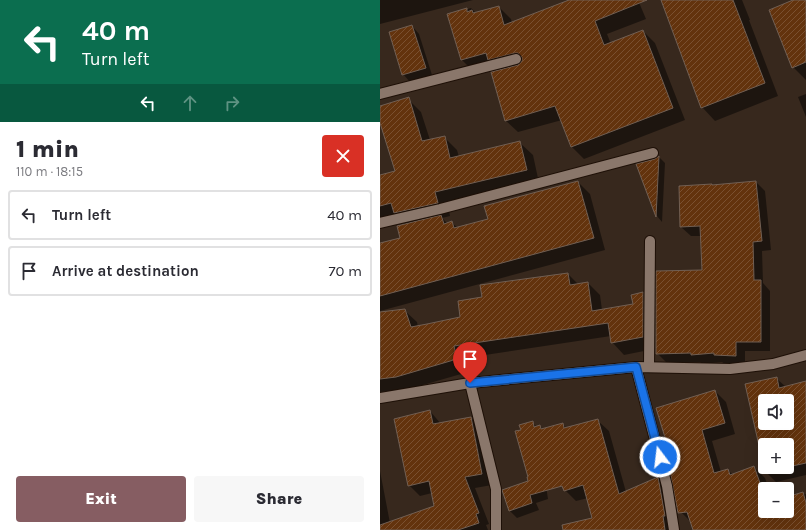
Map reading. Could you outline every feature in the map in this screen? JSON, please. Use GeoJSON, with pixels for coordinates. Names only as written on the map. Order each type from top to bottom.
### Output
{"type":"FeatureCollection","features":[{"type":"Feature","properties":{"kind":"street"},"geometry":{"type":"LineString","coordinates":[[380,94],[516,59]]}},
{"type":"Feature","properties":{"kind":"street"},"geometry":{"type":"LineString","coordinates":[[380,223],[440,209],[653,153]]}},
{"type":"Feature","properties":{"kind":"street"},"geometry":{"type":"LineString","coordinates":[[649,368],[650,241]]}},
{"type":"Feature","properties":{"kind":"street"},"geometry":{"type":"LineString","coordinates":[[380,398],[470,383],[636,367],[730,369],[773,364],[806,355]]}},
{"type":"Feature","properties":{"kind":"street"},"geometry":{"type":"LineString","coordinates":[[636,367],[667,486],[674,530]]}},
{"type":"Feature","properties":{"kind":"street"},"geometry":{"type":"LineString","coordinates":[[470,383],[496,489],[496,530]]}},
{"type":"Feature","properties":{"kind":"building"},"geometry":{"type":"Polygon","coordinates":[[[569,0],[647,0],[595,21],[604,45],[643,30],[673,108],[571,147],[555,106],[505,121],[491,72],[518,65],[522,61],[522,57],[518,53],[515,53],[488,60],[486,53],[461,60],[447,14],[467,8],[467,12],[472,10],[473,13],[499,6],[504,25],[569,0]]]}},
{"type":"Feature","properties":{"kind":"building"},"geometry":{"type":"Polygon","coordinates":[[[661,0],[733,0],[765,83],[701,108],[661,0]]]}},
{"type":"Feature","properties":{"kind":"building"},"geometry":{"type":"Polygon","coordinates":[[[793,0],[806,0],[806,62],[792,68],[769,10],[793,0]]]}},
{"type":"Feature","properties":{"kind":"building"},"geometry":{"type":"Polygon","coordinates":[[[412,25],[426,68],[402,75],[389,32],[412,25]]]}},
{"type":"Feature","properties":{"kind":"building"},"geometry":{"type":"Polygon","coordinates":[[[409,97],[422,141],[445,136],[450,158],[520,141],[527,170],[435,192],[438,203],[394,213],[391,203],[380,206],[380,175],[395,171],[380,123],[380,106],[409,97]]]}},
{"type":"Feature","properties":{"kind":"building"},"geometry":{"type":"Polygon","coordinates":[[[659,156],[656,217],[636,164],[655,159],[659,156]]]}},
{"type":"Feature","properties":{"kind":"building"},"geometry":{"type":"Polygon","coordinates":[[[578,181],[594,238],[380,296],[380,243],[400,238],[397,226],[441,215],[444,224],[452,221],[454,228],[488,219],[484,206],[578,181]]]}},
{"type":"Feature","properties":{"kind":"building"},"geometry":{"type":"Polygon","coordinates":[[[756,181],[762,241],[753,242],[754,280],[761,280],[761,342],[736,342],[736,356],[714,355],[714,353],[691,355],[691,353],[656,354],[656,271],[702,270],[700,226],[680,227],[679,186],[756,181]]]}},
{"type":"Feature","properties":{"kind":"building"},"geometry":{"type":"Polygon","coordinates":[[[568,273],[570,285],[588,282],[592,311],[633,304],[631,295],[643,292],[643,337],[611,343],[608,323],[454,346],[457,359],[396,377],[380,379],[380,312],[405,309],[411,327],[427,324],[460,317],[458,301],[482,297],[480,285],[568,273]]]}},
{"type":"Feature","properties":{"kind":"building"},"geometry":{"type":"Polygon","coordinates":[[[777,377],[779,388],[806,381],[806,463],[794,466],[794,438],[758,438],[758,441],[745,384],[777,377]]]}},
{"type":"Feature","properties":{"kind":"building"},"geometry":{"type":"Polygon","coordinates":[[[715,390],[725,423],[702,430],[714,473],[728,469],[730,475],[754,466],[760,482],[758,482],[758,518],[794,518],[794,495],[803,492],[806,503],[806,530],[693,530],[687,512],[678,513],[670,472],[675,470],[656,408],[715,390]]]}},
{"type":"Feature","properties":{"kind":"building"},"geometry":{"type":"Polygon","coordinates":[[[430,410],[433,424],[471,417],[482,474],[465,477],[479,513],[476,514],[479,523],[458,530],[380,530],[380,525],[434,506],[429,481],[408,486],[394,419],[430,410]]]}},
{"type":"Feature","properties":{"kind":"building"},"geometry":{"type":"Polygon","coordinates":[[[598,419],[619,494],[658,477],[665,516],[663,516],[665,530],[563,530],[562,525],[592,518],[583,485],[564,491],[562,486],[530,495],[532,503],[509,511],[502,490],[528,481],[515,431],[521,430],[519,425],[533,421],[534,427],[540,425],[541,429],[563,423],[564,428],[598,419]]]}},
{"type":"Feature","properties":{"kind":"route"},"geometry":{"type":"LineString","coordinates":[[470,383],[636,367],[660,457]]}}]}
